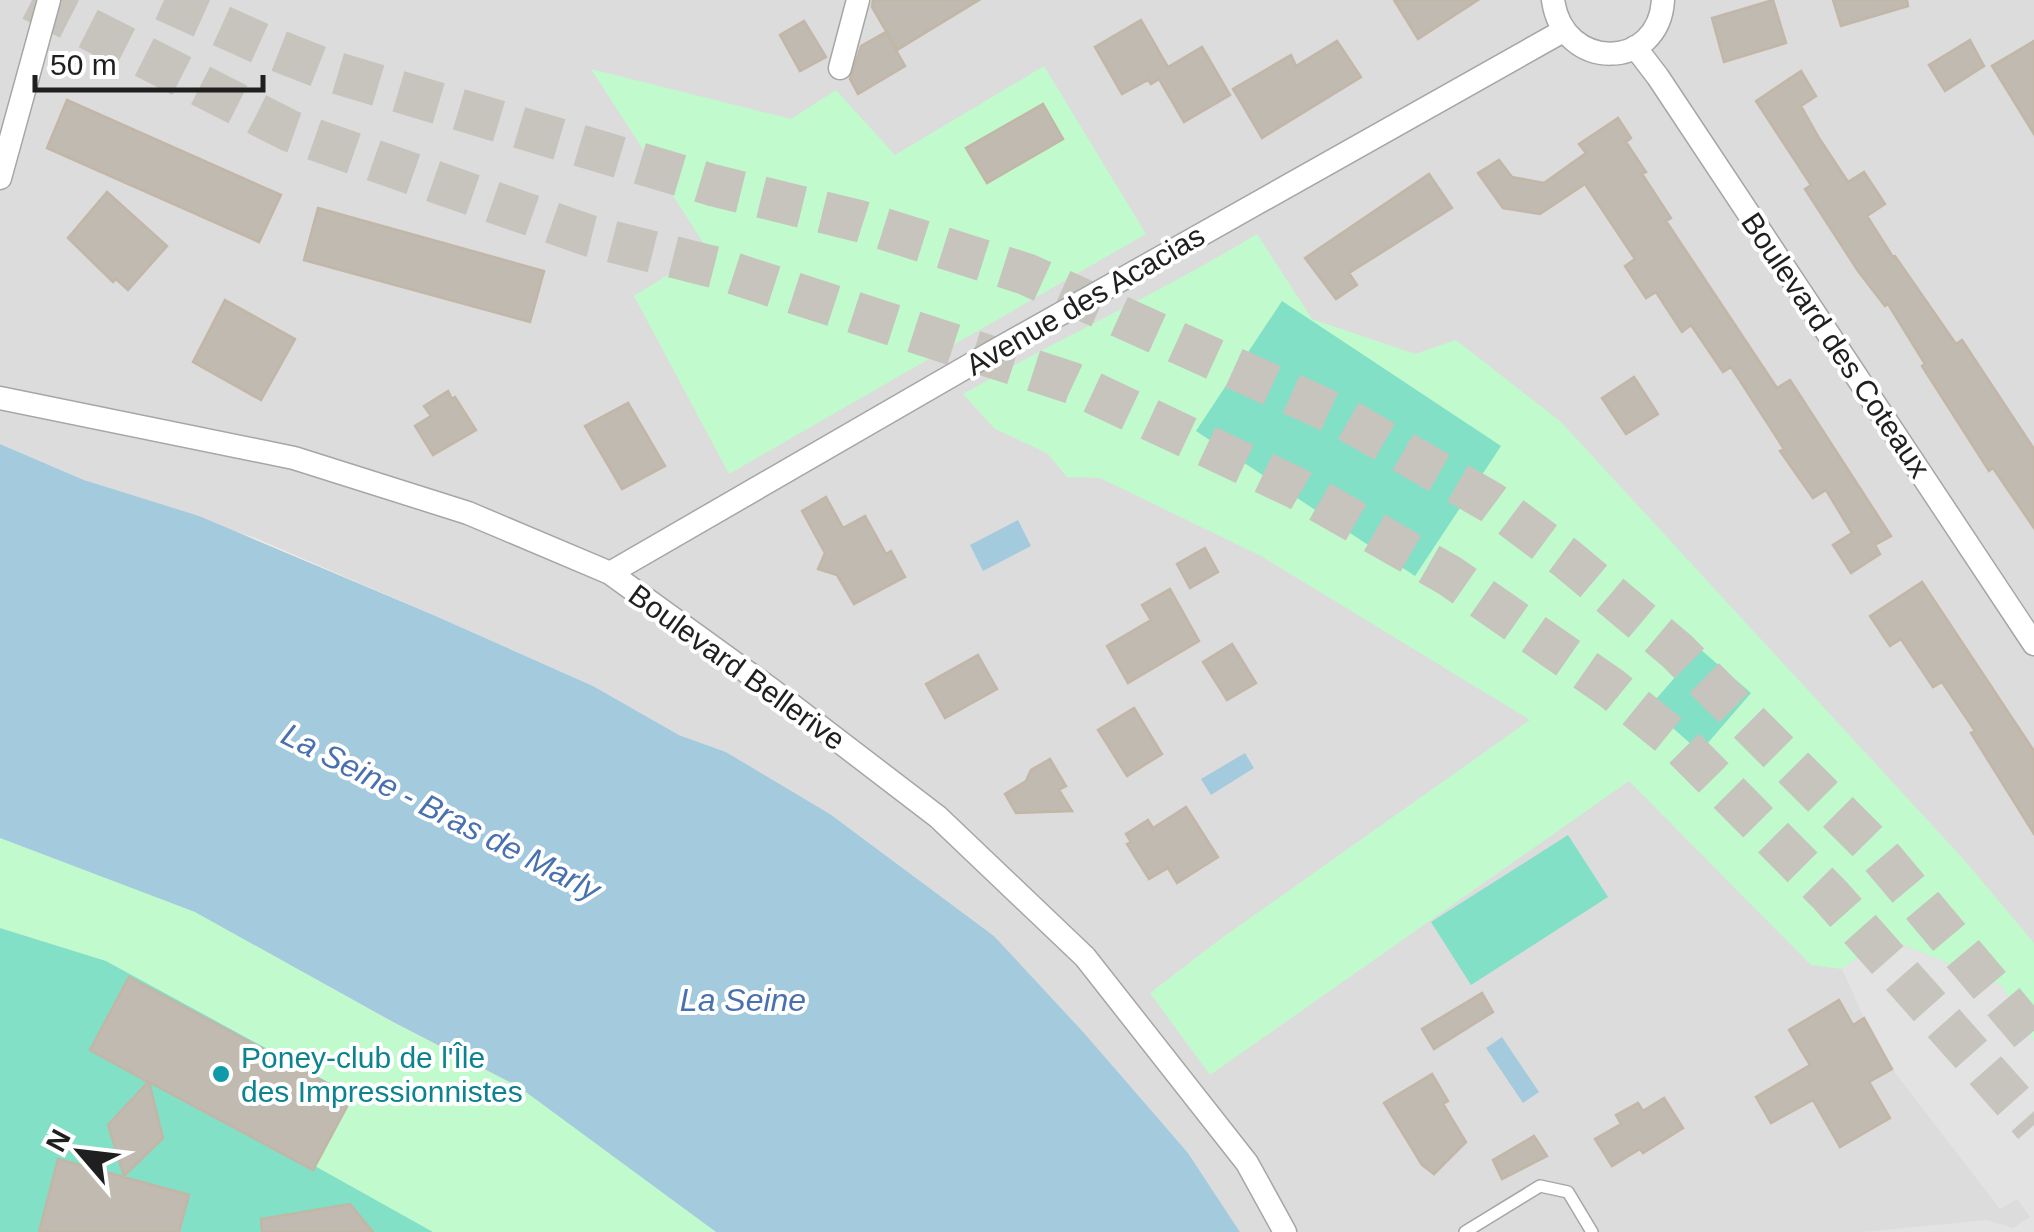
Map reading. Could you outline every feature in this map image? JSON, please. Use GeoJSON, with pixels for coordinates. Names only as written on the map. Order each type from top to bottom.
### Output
{"type":"FeatureCollection","features":[{"type":"Feature","properties":{"kind":"street"},"geometry":{"type":"LineString","coordinates":[[0,178],[49,0]]}},
{"type":"Feature","properties":{"kind":"street"},"geometry":{"type":"LineString","coordinates":[[840,68],[858,0]]}},
{"type":"Feature","properties":{"kind":"street"},"geometry":{"type":"LineString","coordinates":[[1552,0],[1562,31],[1588,51],[1620,53],[1635,48],[1658,23],[1662,0]]}},
{"type":"Feature","properties":{"kind":"street","name":"Avenue des Acacias"},"geometry":{"type":"LineString","coordinates":[[610,573],[1562,31]]}},
{"type":"Feature","properties":{"kind":"street","name":"Boulevard des Coteaux"},"geometry":{"type":"LineString","coordinates":[[1635,48],[2034,644]]}},
{"type":"Feature","properties":{"kind":"street","name":"Boulevard Bellerive"},"geometry":{"type":"LineString","coordinates":[[0,398],[294,458],[468,512],[610,573],[938,817],[1085,957],[1247,1164],[1285,1232]]}},
{"type":"Feature","properties":{"kind":"lane"},"geometry":{"type":"LineString","coordinates":[[1465,1232],[1540,1186],[1568,1192],[1592,1232]]}},
{"type":"Feature","properties":{"kind":"shaded area"},"geometry":{"type":"Polygon","coordinates":[[[0,0],[2034,0],[2034,1232],[1240,1232],[1188,1153],[994,936],[830,814],[726,752],[679,735],[593,686],[255,538],[84,480],[0,444],[0,0]]]}},
{"type":"Feature","properties":{"kind":"shaded area"},"geometry":{"type":"Polygon","coordinates":[[[1886,938],[2001,985],[2034,1041],[2034,1232],[1863,1232],[1987,1220],[2013,1228],[2030,1217],[2017,1199],[2000,1209],[1892,1069],[1864,1018],[1842,969],[1886,938]]]}},
{"type":"Feature","properties":{"kind":"green space"},"geometry":{"type":"Polygon","coordinates":[[[1044,66],[1146,234],[729,474],[634,296],[708,250],[591,69],[791,119],[836,90],[895,155],[1044,66]]]}},
{"type":"Feature","properties":{"kind":"green space"},"geometry":{"type":"Polygon","coordinates":[[[1257,234],[1312,319],[1415,354],[1456,340],[1561,422],[1966,862],[2034,943],[2034,1041],[2001,985],[1887,938],[1842,969],[1811,965],[1629,781],[1210,1075],[1150,993],[1530,720],[1261,556],[1100,478],[1067,477],[1047,453],[995,429],[963,394],[1257,234]]]}},
{"type":"Feature","properties":{"kind":"green space"},"geometry":{"type":"Polygon","coordinates":[[[1282,301],[1501,446],[1415,576],[1196,431],[1282,301]]]}},
{"type":"Feature","properties":{"kind":"green space"},"geometry":{"type":"Polygon","coordinates":[[[1700,649],[1751,693],[1700,752],[1649,707],[1700,649]]]}},
{"type":"Feature","properties":{"kind":"green space"},"geometry":{"type":"Polygon","coordinates":[[[1568,835],[1608,897],[1471,985],[1431,922],[1568,835]]]}},
{"type":"Feature","properties":{"kind":"green space"},"geometry":{"type":"Polygon","coordinates":[[[0,838],[196,912],[394,1023],[520,1087],[716,1232],[433,1232],[315,1166],[352,1094],[106,961],[0,928],[0,838]]]}},
{"type":"Feature","properties":{"kind":"green space"},"geometry":{"type":"Polygon","coordinates":[[[0,928],[106,961],[352,1095],[315,1166],[433,1232],[0,1232],[0,928]]]}},
{"type":"Feature","properties":{"kind":"water","name":"La Seine"},"geometry":{"type":"Polygon","coordinates":[[[0,444],[84,480],[199,516],[593,686],[679,735],[726,752],[830,814],[994,936],[1188,1153],[1240,1232],[716,1232],[519,1087],[195,912],[0,838],[0,444]]]}},
{"type":"Feature","properties":{"kind":"water"},"geometry":{"type":"Polygon","coordinates":[[[1018,520],[1031,546],[983,571],[970,545],[1018,520]]]}},
{"type":"Feature","properties":{"kind":"water"},"geometry":{"type":"Polygon","coordinates":[[[1245,753],[1254,768],[1211,795],[1201,779],[1245,753]]]}},
{"type":"Feature","properties":{"kind":"water"},"geometry":{"type":"Polygon","coordinates":[[[1502,1037],[1539,1092],[1523,1103],[1486,1048],[1502,1037]]]}},
{"type":"Feature","properties":{"kind":"building"},"geometry":{"type":"Polygon","coordinates":[[[873,0],[979,0],[897,50],[872,7],[873,0]]]}},
{"type":"Feature","properties":{"kind":"building"},"geometry":{"type":"Polygon","coordinates":[[[1394,0],[1478,0],[1418,39],[1394,0]]]}},
{"type":"Feature","properties":{"kind":"building"},"geometry":{"type":"Polygon","coordinates":[[[1773,0],[1786,43],[1724,62],[1712,18],[1773,0]]]}},
{"type":"Feature","properties":{"kind":"building"},"geometry":{"type":"Polygon","coordinates":[[[1833,0],[1907,0],[1908,6],[1841,26],[1833,0]]]}},
{"type":"Feature","properties":{"kind":"building"},"geometry":{"type":"Polygon","coordinates":[[[1141,20],[1168,67],[1202,47],[1230,95],[1184,122],[1159,79],[1151,84],[1148,80],[1122,94],[1095,47],[1141,20]]]}},
{"type":"Feature","properties":{"kind":"building"},"geometry":{"type":"Polygon","coordinates":[[[804,21],[826,57],[800,71],[780,35],[804,21]]]}},
{"type":"Feature","properties":{"kind":"building"},"geometry":{"type":"Polygon","coordinates":[[[886,32],[905,66],[858,94],[850,79],[861,46],[886,32]]]}},
{"type":"Feature","properties":{"kind":"building"},"geometry":{"type":"Polygon","coordinates":[[[1970,40],[1984,66],[1945,91],[1929,65],[1970,40]]]}},
{"type":"Feature","properties":{"kind":"building"},"geometry":{"type":"Polygon","coordinates":[[[1337,41],[1361,77],[1262,138],[1233,89],[1291,55],[1296,66],[1337,41]]]}},
{"type":"Feature","properties":{"kind":"building"},"geometry":{"type":"Polygon","coordinates":[[[2034,41],[2034,134],[1992,66],[2034,41]]]}},
{"type":"Feature","properties":{"kind":"building"},"geometry":{"type":"Polygon","coordinates":[[[1801,71],[1816,96],[1801,106],[1819,138],[1848,182],[1864,172],[1885,204],[1867,216],[1956,344],[1962,340],[2034,449],[2034,528],[1993,468],[1989,471],[1888,304],[1885,306],[1858,271],[1805,189],[1811,185],[1756,101],[1801,71]]]}},
{"type":"Feature","properties":{"kind":"building"},"geometry":{"type":"Polygon","coordinates":[[[67,100],[281,195],[259,242],[47,148],[67,100]]]}},
{"type":"Feature","properties":{"kind":"building"},"geometry":{"type":"Polygon","coordinates":[[[1043,104],[1063,139],[987,183],[966,148],[1043,104]]]}},
{"type":"Feature","properties":{"kind":"building"},"geometry":{"type":"Polygon","coordinates":[[[1618,118],[1631,138],[1626,142],[1646,172],[1642,174],[1671,218],[1666,221],[1777,388],[1790,380],[1891,536],[1875,545],[1880,554],[1851,573],[1833,545],[1852,533],[1826,490],[1813,498],[1780,451],[1784,449],[1731,367],[1723,372],[1691,325],[1682,332],[1656,292],[1646,298],[1625,266],[1635,259],[1585,184],[1540,214],[1503,208],[1478,173],[1499,160],[1512,177],[1544,183],[1586,153],[1579,144],[1618,118]]]}},
{"type":"Feature","properties":{"kind":"building"},"geometry":{"type":"Polygon","coordinates":[[[1429,174],[1452,208],[1349,273],[1357,285],[1336,299],[1305,258],[1429,174]]]}},
{"type":"Feature","properties":{"kind":"building"},"geometry":{"type":"Polygon","coordinates":[[[107,192],[167,246],[128,290],[116,279],[113,282],[68,238],[107,192]]]}},
{"type":"Feature","properties":{"kind":"building"},"geometry":{"type":"Polygon","coordinates":[[[318,208],[544,271],[530,322],[304,260],[318,208]]]}},
{"type":"Feature","properties":{"kind":"building"},"geometry":{"type":"Polygon","coordinates":[[[225,300],[295,339],[261,400],[193,362],[225,300]]]}},
{"type":"Feature","properties":{"kind":"building"},"geometry":{"type":"Polygon","coordinates":[[[1634,377],[1658,414],[1626,434],[1602,398],[1634,377]]]}},
{"type":"Feature","properties":{"kind":"building"},"geometry":{"type":"Polygon","coordinates":[[[448,391],[476,430],[433,455],[415,426],[431,416],[424,406],[448,391]]]}},
{"type":"Feature","properties":{"kind":"building"},"geometry":{"type":"Polygon","coordinates":[[[628,403],[665,466],[622,489],[585,426],[628,403]]]}},
{"type":"Feature","properties":{"kind":"building"},"geometry":{"type":"Polygon","coordinates":[[[826,497],[843,528],[865,516],[886,554],[891,551],[905,577],[854,604],[837,575],[818,569],[825,553],[802,511],[826,497]]]}},
{"type":"Feature","properties":{"kind":"building"},"geometry":{"type":"Polygon","coordinates":[[[1205,548],[1218,572],[1190,588],[1177,564],[1205,548]]]}},
{"type":"Feature","properties":{"kind":"building"},"geometry":{"type":"Polygon","coordinates":[[[1922,582],[2034,751],[2034,834],[1942,682],[1933,687],[1901,639],[1890,646],[1870,616],[1922,582]]]}},
{"type":"Feature","properties":{"kind":"building"},"geometry":{"type":"Polygon","coordinates":[[[1170,589],[1199,641],[1128,683],[1107,646],[1151,620],[1142,605],[1170,589]]]}},
{"type":"Feature","properties":{"kind":"building"},"geometry":{"type":"Polygon","coordinates":[[[1232,644],[1256,683],[1227,700],[1203,662],[1232,644]]]}},
{"type":"Feature","properties":{"kind":"building"},"geometry":{"type":"Polygon","coordinates":[[[978,655],[997,689],[945,718],[926,684],[978,655]]]}},
{"type":"Feature","properties":{"kind":"building"},"geometry":{"type":"Polygon","coordinates":[[[1134,708],[1162,754],[1127,776],[1098,730],[1134,708]]]}},
{"type":"Feature","properties":{"kind":"building"},"geometry":{"type":"Polygon","coordinates":[[[1050,759],[1066,786],[1059,790],[1072,811],[1016,813],[1005,794],[1050,759]]]}},
{"type":"Feature","properties":{"kind":"building"},"geometry":{"type":"Polygon","coordinates":[[[1186,807],[1218,857],[1177,883],[1168,868],[1149,879],[1127,844],[1131,842],[1126,834],[1148,820],[1153,828],[1186,807]]]}},
{"type":"Feature","properties":{"kind":"building","name":"Poney-club de l'Île des Impressionnistes"},"geometry":{"type":"Polygon","coordinates":[[[129,977],[352,1097],[313,1170],[149,1082],[163,1138],[124,1176],[108,1125],[148,1082],[90,1050],[129,977]]]}},
{"type":"Feature","properties":{"kind":"building"},"geometry":{"type":"Polygon","coordinates":[[[1482,993],[1493,1012],[1434,1049],[1422,1029],[1482,993]]]}},
{"type":"Feature","properties":{"kind":"building"},"geometry":{"type":"Polygon","coordinates":[[[1839,1000],[1853,1025],[1864,1018],[1892,1069],[1869,1082],[1890,1118],[1840,1147],[1813,1100],[1771,1123],[1756,1097],[1810,1065],[1789,1030],[1839,1000]]]}},
{"type":"Feature","properties":{"kind":"building"},"geometry":{"type":"Polygon","coordinates":[[[1432,1074],[1448,1101],[1443,1104],[1466,1142],[1434,1174],[1422,1165],[1384,1103],[1432,1074]]]}},
{"type":"Feature","properties":{"kind":"building"},"geometry":{"type":"Polygon","coordinates":[[[1664,1098],[1683,1128],[1643,1153],[1640,1149],[1612,1166],[1595,1139],[1621,1124],[1616,1115],[1638,1103],[1643,1111],[1664,1098]]]}},
{"type":"Feature","properties":{"kind":"building"},"geometry":{"type":"Polygon","coordinates":[[[1534,1136],[1547,1156],[1502,1179],[1493,1160],[1534,1136]]]}},
{"type":"Feature","properties":{"kind":"building"},"geometry":{"type":"Polygon","coordinates":[[[58,1159],[189,1195],[179,1232],[39,1232],[58,1159]]]}},
{"type":"Feature","properties":{"kind":"building"},"geometry":{"type":"Polygon","coordinates":[[[350,1204],[373,1232],[262,1232],[261,1219],[350,1204]]]}},
{"type":"Feature","properties":{"kind":"tunnel"},"geometry":{"type":"LineString","coordinates":[[32,0],[290,131],[590,236],[717,268],[1072,383],[1296,488],[1450,576],[1611,688],[1680,744],[1830,895],[2034,1125]]}},
{"type":"Feature","properties":{"kind":"tunnel"},"geometry":{"type":"LineString","coordinates":[[164,0],[327,70],[712,185],[859,221],[1026,274],[1340,416],[1492,503],[1566,558],[1677,651],[1873,847],[2034,1038]]}},
{"type":"Feature","properties":{"kind":"place","name":"Poney-club de l'Île des Impressionnistes"},"geometry":{"type":"Point","coordinates":[221,1074]}},
{"type":"Feature","properties":{"kind":"water label","name":"La Seine - Bras de Marly"},"geometry":{"type":"Point","coordinates":[441,812]}}]}
